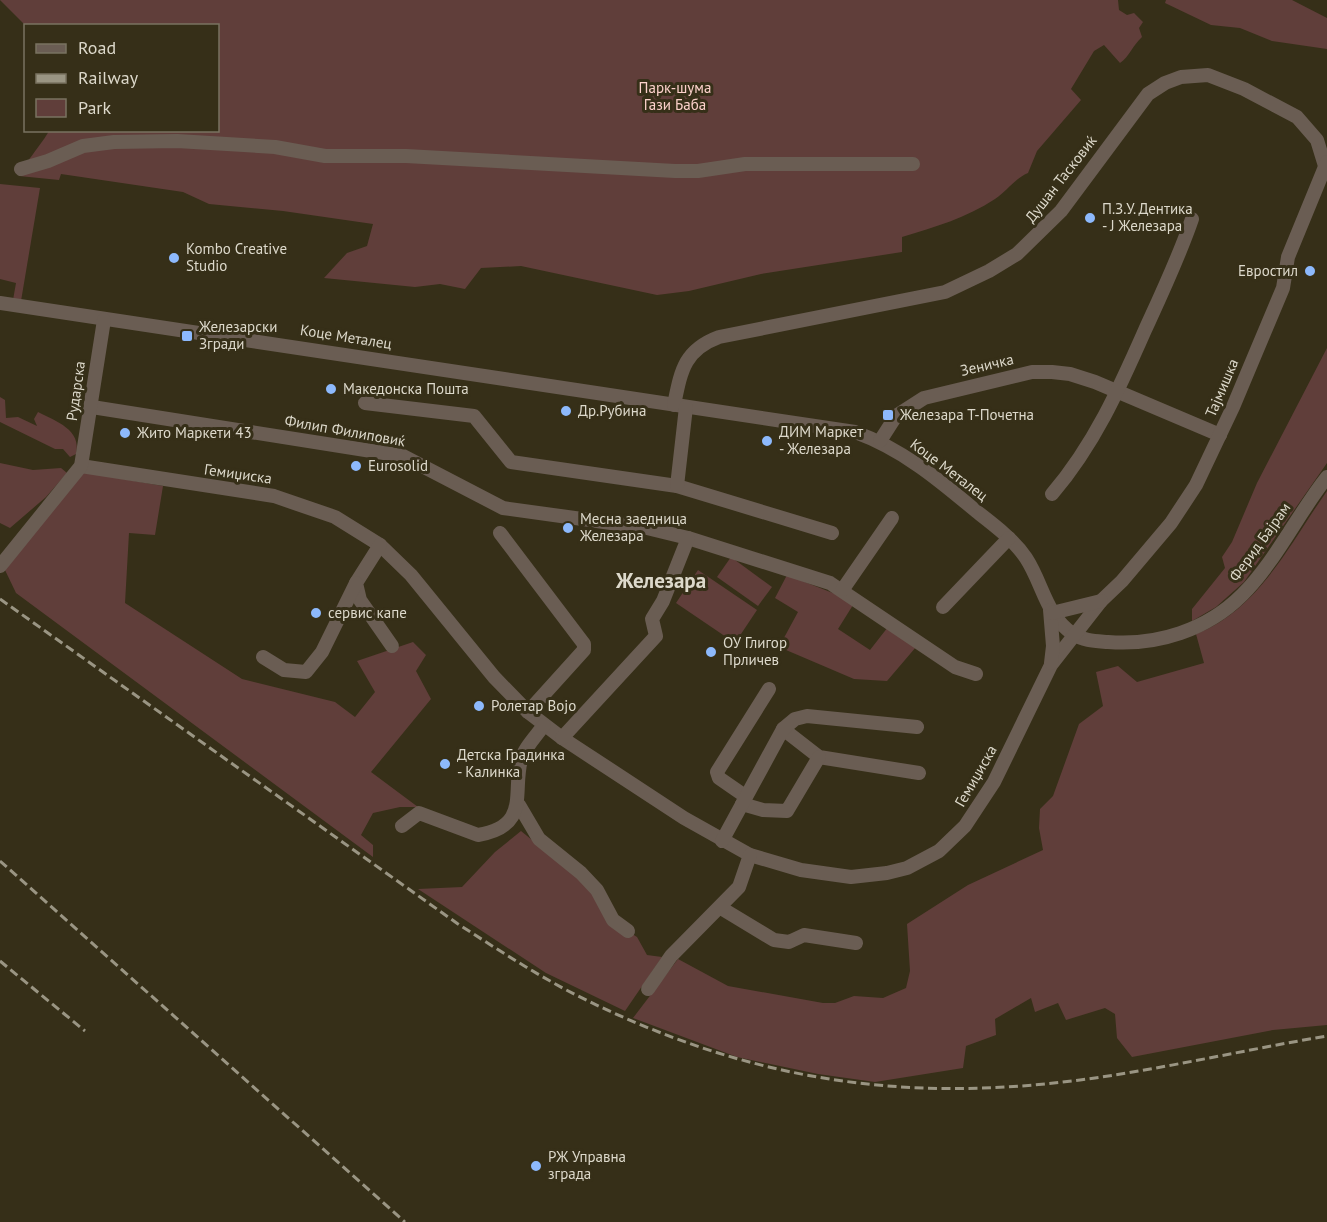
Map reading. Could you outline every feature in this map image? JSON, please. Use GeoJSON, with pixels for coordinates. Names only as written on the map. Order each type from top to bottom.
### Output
{"type":"FeatureCollection","features":[{"type":"Feature","properties":{"kind":"street","name":"Душан Тасковиќ"},"geometry":{"type":"LineString","coordinates":[[680,406],[685,362],[690,354],[703,343],[719,337],[945,292],[1017,254],[1061,211],[1148,94],[1174,79],[1208,75],[1239,86],[1282,108],[1309,128],[1324,154],[1326,164]]}},
{"type":"Feature","properties":{"kind":"street"},"geometry":{"type":"LineString","coordinates":[[21,169],[42,164],[83,146],[135,142],[259,146],[325,156],[415,156],[675,171],[698,171],[745,164],[913,164]]}},
{"type":"Feature","properties":{"kind":"street","name":"Тајмишка"},"geometry":{"type":"LineString","coordinates":[[1074,634],[1171,523],[1196,485],[1283,288],[1288,257],[1326,164]]}},
{"type":"Feature","properties":{"kind":"street"},"geometry":{"type":"LineString","coordinates":[[1052,494],[1095,436],[1117,393],[1175,264],[1192,219]]}},
{"type":"Feature","properties":{"kind":"street","name":"Коце Металец"},"geometry":{"type":"LineString","coordinates":[[0,303],[855,432],[880,441],[935,476],[1009,538],[1025,558],[1051,611],[1074,634]]}},
{"type":"Feature","properties":{"kind":"street","name":"Рударска"},"geometry":{"type":"LineString","coordinates":[[81,466],[104,320]]}},
{"type":"Feature","properties":{"kind":"street","name":"Зеничка"},"geometry":{"type":"LineString","coordinates":[[880,441],[896,416],[924,398],[1032,372],[1070,374],[1220,435]]}},
{"type":"Feature","properties":{"kind":"street"},"geometry":{"type":"LineString","coordinates":[[365,403],[474,417],[511,462],[677,486],[832,533]]}},
{"type":"Feature","properties":{"kind":"street"},"geometry":{"type":"LineString","coordinates":[[677,486],[680,406]]}},
{"type":"Feature","properties":{"kind":"street","name":"Филип Филиповиќ"},"geometry":{"type":"LineString","coordinates":[[92,407],[403,456],[502,508],[647,528],[816,576],[843,590],[955,667],[976,674]]}},
{"type":"Feature","properties":{"kind":"street"},"geometry":{"type":"LineString","coordinates":[[0,566],[81,466]]}},
{"type":"Feature","properties":{"kind":"street","name":"Гемиџиска"},"geometry":{"type":"LineString","coordinates":[[81,466],[274,495],[335,517],[380,545],[424,588],[494,677],[544,725],[722,841],[750,855],[801,870],[866,876],[908,868],[939,851],[965,826],[980,807],[1039,694],[1051,665],[1074,634]]}},
{"type":"Feature","properties":{"kind":"street","name":"Ферид Бајрам"},"geometry":{"type":"LineString","coordinates":[[1074,634],[1084,640],[1146,642],[1174,636],[1215,617],[1249,588],[1327,477]]}},
{"type":"Feature","properties":{"kind":"street"},"geometry":{"type":"LineString","coordinates":[[843,590],[892,518]]}},
{"type":"Feature","properties":{"kind":"street"},"geometry":{"type":"LineString","coordinates":[[500,533],[584,644],[584,650],[528,711]]}},
{"type":"Feature","properties":{"kind":"street"},"geometry":{"type":"LineString","coordinates":[[562,738],[656,636],[652,619],[663,602],[688,538]]}},
{"type":"Feature","properties":{"kind":"street"},"geometry":{"type":"LineString","coordinates":[[943,607],[1009,538]]}},
{"type":"Feature","properties":{"kind":"street"},"geometry":{"type":"LineString","coordinates":[[263,657],[284,670],[306,672],[322,652],[356,583],[380,545]]}},
{"type":"Feature","properties":{"kind":"street"},"geometry":{"type":"LineString","coordinates":[[356,583],[360,600],[392,646]]}},
{"type":"Feature","properties":{"kind":"street"},"geometry":{"type":"LineString","coordinates":[[1051,611],[1101,601]]}},
{"type":"Feature","properties":{"kind":"street","name":"Коце Металец"},"geometry":{"type":"LineString","coordinates":[[1051,611],[1053,646],[1051,665]]}},
{"type":"Feature","properties":{"kind":"street"},"geometry":{"type":"LineString","coordinates":[[769,690],[717,772],[719,778],[743,800],[788,811],[819,757]]}},
{"type":"Feature","properties":{"kind":"street"},"geometry":{"type":"LineString","coordinates":[[722,841],[783,729],[795,719],[807,716],[917,727]]}},
{"type":"Feature","properties":{"kind":"street"},"geometry":{"type":"LineString","coordinates":[[544,725],[520,759],[519,805],[539,839],[597,890],[613,920],[628,930]]}},
{"type":"Feature","properties":{"kind":"street"},"geometry":{"type":"LineString","coordinates":[[783,729],[819,757],[919,773]]}},
{"type":"Feature","properties":{"kind":"street"},"geometry":{"type":"LineString","coordinates":[[402,826],[419,813],[478,835],[499,827],[519,805]]}},
{"type":"Feature","properties":{"kind":"street"},"geometry":{"type":"LineString","coordinates":[[648,989],[671,956],[721,908],[739,887],[750,855]]}},
{"type":"Feature","properties":{"kind":"street"},"geometry":{"type":"LineString","coordinates":[[721,908],[774,940],[782,942],[804,935],[856,943]]}},
{"type":"Feature","properties":{"kind":"green space","name":"Парк-шума Гази Баба"},"geometry":{"type":"Polygon","coordinates":[[[0,0],[1118,0],[1119,10],[1127,15],[1134,13],[1143,22],[1139,28],[1142,37],[1120,63],[1104,45],[1094,51],[1071,89],[1081,100],[1037,151],[1028,173],[995,199],[973,212],[902,237],[902,252],[761,274],[689,291],[657,295],[521,266],[481,268],[465,289],[440,284],[415,287],[324,278],[347,253],[367,246],[373,224],[283,211],[209,204],[183,192],[61,174],[59,180],[19,176],[48,132],[219,132],[219,24],[24,24],[0,0]]]}},
{"type":"Feature","properties":{"kind":"green space"},"geometry":{"type":"Polygon","coordinates":[[[1166,0],[1292,0],[1327,18],[1327,49],[1272,41],[1240,28],[1211,25],[1165,3],[1166,0]]]}},
{"type":"Feature","properties":{"kind":"green space"},"geometry":{"type":"Polygon","coordinates":[[[0,184],[40,188],[21,301],[13,300],[16,283],[0,279],[0,184]]]}},
{"type":"Feature","properties":{"kind":"green space"},"geometry":{"type":"Polygon","coordinates":[[[1327,348],[1327,463],[1244,582],[1216,607],[1192,621],[1192,609],[1225,568],[1222,557],[1232,542],[1257,483],[1327,348]]]}},
{"type":"Feature","properties":{"kind":"green space"},"geometry":{"type":"Polygon","coordinates":[[[0,397],[5,400],[6,418],[18,417],[37,426],[34,419],[38,412],[66,427],[75,439],[76,454],[70,457],[63,449],[55,449],[0,422],[0,397]]]}},
{"type":"Feature","properties":{"kind":"green space"},"geometry":{"type":"Polygon","coordinates":[[[0,463],[33,470],[61,468],[67,473],[46,497],[10,528],[0,523],[0,463]]]}},
{"type":"Feature","properties":{"kind":"green space"},"geometry":{"type":"Polygon","coordinates":[[[83,472],[163,486],[155,535],[129,533],[125,603],[242,679],[335,702],[355,717],[375,692],[357,661],[413,642],[426,655],[416,671],[431,699],[371,772],[418,807],[400,807],[373,813],[361,835],[373,845],[373,857],[16,593],[5,570],[83,472]]]}},
{"type":"Feature","properties":{"kind":"green space"},"geometry":{"type":"Polygon","coordinates":[[[1327,491],[1327,1025],[1273,1030],[1132,1057],[1117,1038],[1115,1014],[1105,1008],[1066,1020],[1058,1003],[1035,1012],[1031,998],[995,1019],[996,1035],[966,1046],[963,1068],[875,1082],[818,1074],[737,1057],[633,1018],[678,959],[728,986],[823,1003],[835,1003],[854,996],[883,998],[906,988],[910,971],[907,924],[968,885],[1043,850],[1039,828],[1040,809],[1053,796],[1079,724],[1103,706],[1096,672],[1118,666],[1137,682],[1204,663],[1196,634],[1218,623],[1238,609],[1255,592],[1286,553],[1327,491]]]}},
{"type":"Feature","properties":{"kind":"green space"},"geometry":{"type":"Polygon","coordinates":[[[731,557],[772,587],[758,606],[717,577],[731,557]]]}},
{"type":"Feature","properties":{"kind":"green space"},"geometry":{"type":"Polygon","coordinates":[[[698,570],[757,610],[735,643],[676,603],[698,570]]]}},
{"type":"Feature","properties":{"kind":"green space"},"geometry":{"type":"Polygon","coordinates":[[[787,575],[843,597],[853,605],[838,629],[870,650],[888,627],[916,647],[887,681],[854,679],[779,647],[798,612],[775,598],[787,575]]]}},
{"type":"Feature","properties":{"kind":"green space"},"geometry":{"type":"Polygon","coordinates":[[[521,831],[591,888],[607,918],[637,937],[647,955],[662,957],[625,1011],[546,973],[418,889],[462,887],[495,852],[521,831]]]}},
{"type":"Feature","properties":{"kind":"railway"},"geometry":{"type":"LineString","coordinates":[[0,599],[487,943],[576,995],[699,1047],[760,1065],[821,1078],[883,1086],[947,1089],[1012,1087],[1080,1080],[1327,1036]]}},
{"type":"Feature","properties":{"kind":"railway"},"geometry":{"type":"LineString","coordinates":[[0,861],[405,1222]]}},
{"type":"Feature","properties":{"kind":"railway"},"geometry":{"type":"LineString","coordinates":[[0,961],[85,1031]]}},
{"type":"Feature","properties":{"kind":"place","name":"П.З.У. Дентика - Ј Железара"},"geometry":{"type":"Point","coordinates":[1090,218]}},
{"type":"Feature","properties":{"kind":"place","name":"Kombo Creative Studio"},"geometry":{"type":"Point","coordinates":[174,258]}},
{"type":"Feature","properties":{"kind":"place","name":"Евростил"},"geometry":{"type":"Point","coordinates":[1310,271]}},
{"type":"Feature","properties":{"kind":"place","name":"Железарски Згради"},"geometry":{"type":"Point","coordinates":[187,336]}},
{"type":"Feature","properties":{"kind":"place","name":"Македонска Пошта"},"geometry":{"type":"Point","coordinates":[331,389]}},
{"type":"Feature","properties":{"kind":"place","name":"Др.Рубина"},"geometry":{"type":"Point","coordinates":[566,411]}},
{"type":"Feature","properties":{"kind":"place","name":"Железара Т-Почетна"},"geometry":{"type":"Point","coordinates":[888,415]}},
{"type":"Feature","properties":{"kind":"place","name":"Жито Маркети 43"},"geometry":{"type":"Point","coordinates":[125,433]}},
{"type":"Feature","properties":{"kind":"place","name":"ДИМ Маркет - Железара"},"geometry":{"type":"Point","coordinates":[767,441]}},
{"type":"Feature","properties":{"kind":"place","name":"Eurosolid"},"geometry":{"type":"Point","coordinates":[356,466]}},
{"type":"Feature","properties":{"kind":"place","name":"Месна заедница Железара"},"geometry":{"type":"Point","coordinates":[568,528]}},
{"type":"Feature","properties":{"kind":"place","name":"сервис капе"},"geometry":{"type":"Point","coordinates":[316,613]}},
{"type":"Feature","properties":{"kind":"place","name":"ОУ Глигор Прличев"},"geometry":{"type":"Point","coordinates":[711,652]}},
{"type":"Feature","properties":{"kind":"place","name":"Ролетар Војо"},"geometry":{"type":"Point","coordinates":[479,706]}},
{"type":"Feature","properties":{"kind":"place","name":"Детска Градинка - Калинка"},"geometry":{"type":"Point","coordinates":[445,764]}},
{"type":"Feature","properties":{"kind":"place","name":"РЖ Управна зграда"},"geometry":{"type":"Point","coordinates":[536,1166]}},
{"type":"Feature","properties":{"kind":"district","name":"Железара"},"geometry":{"type":"Point","coordinates":[661,581]}}]}
